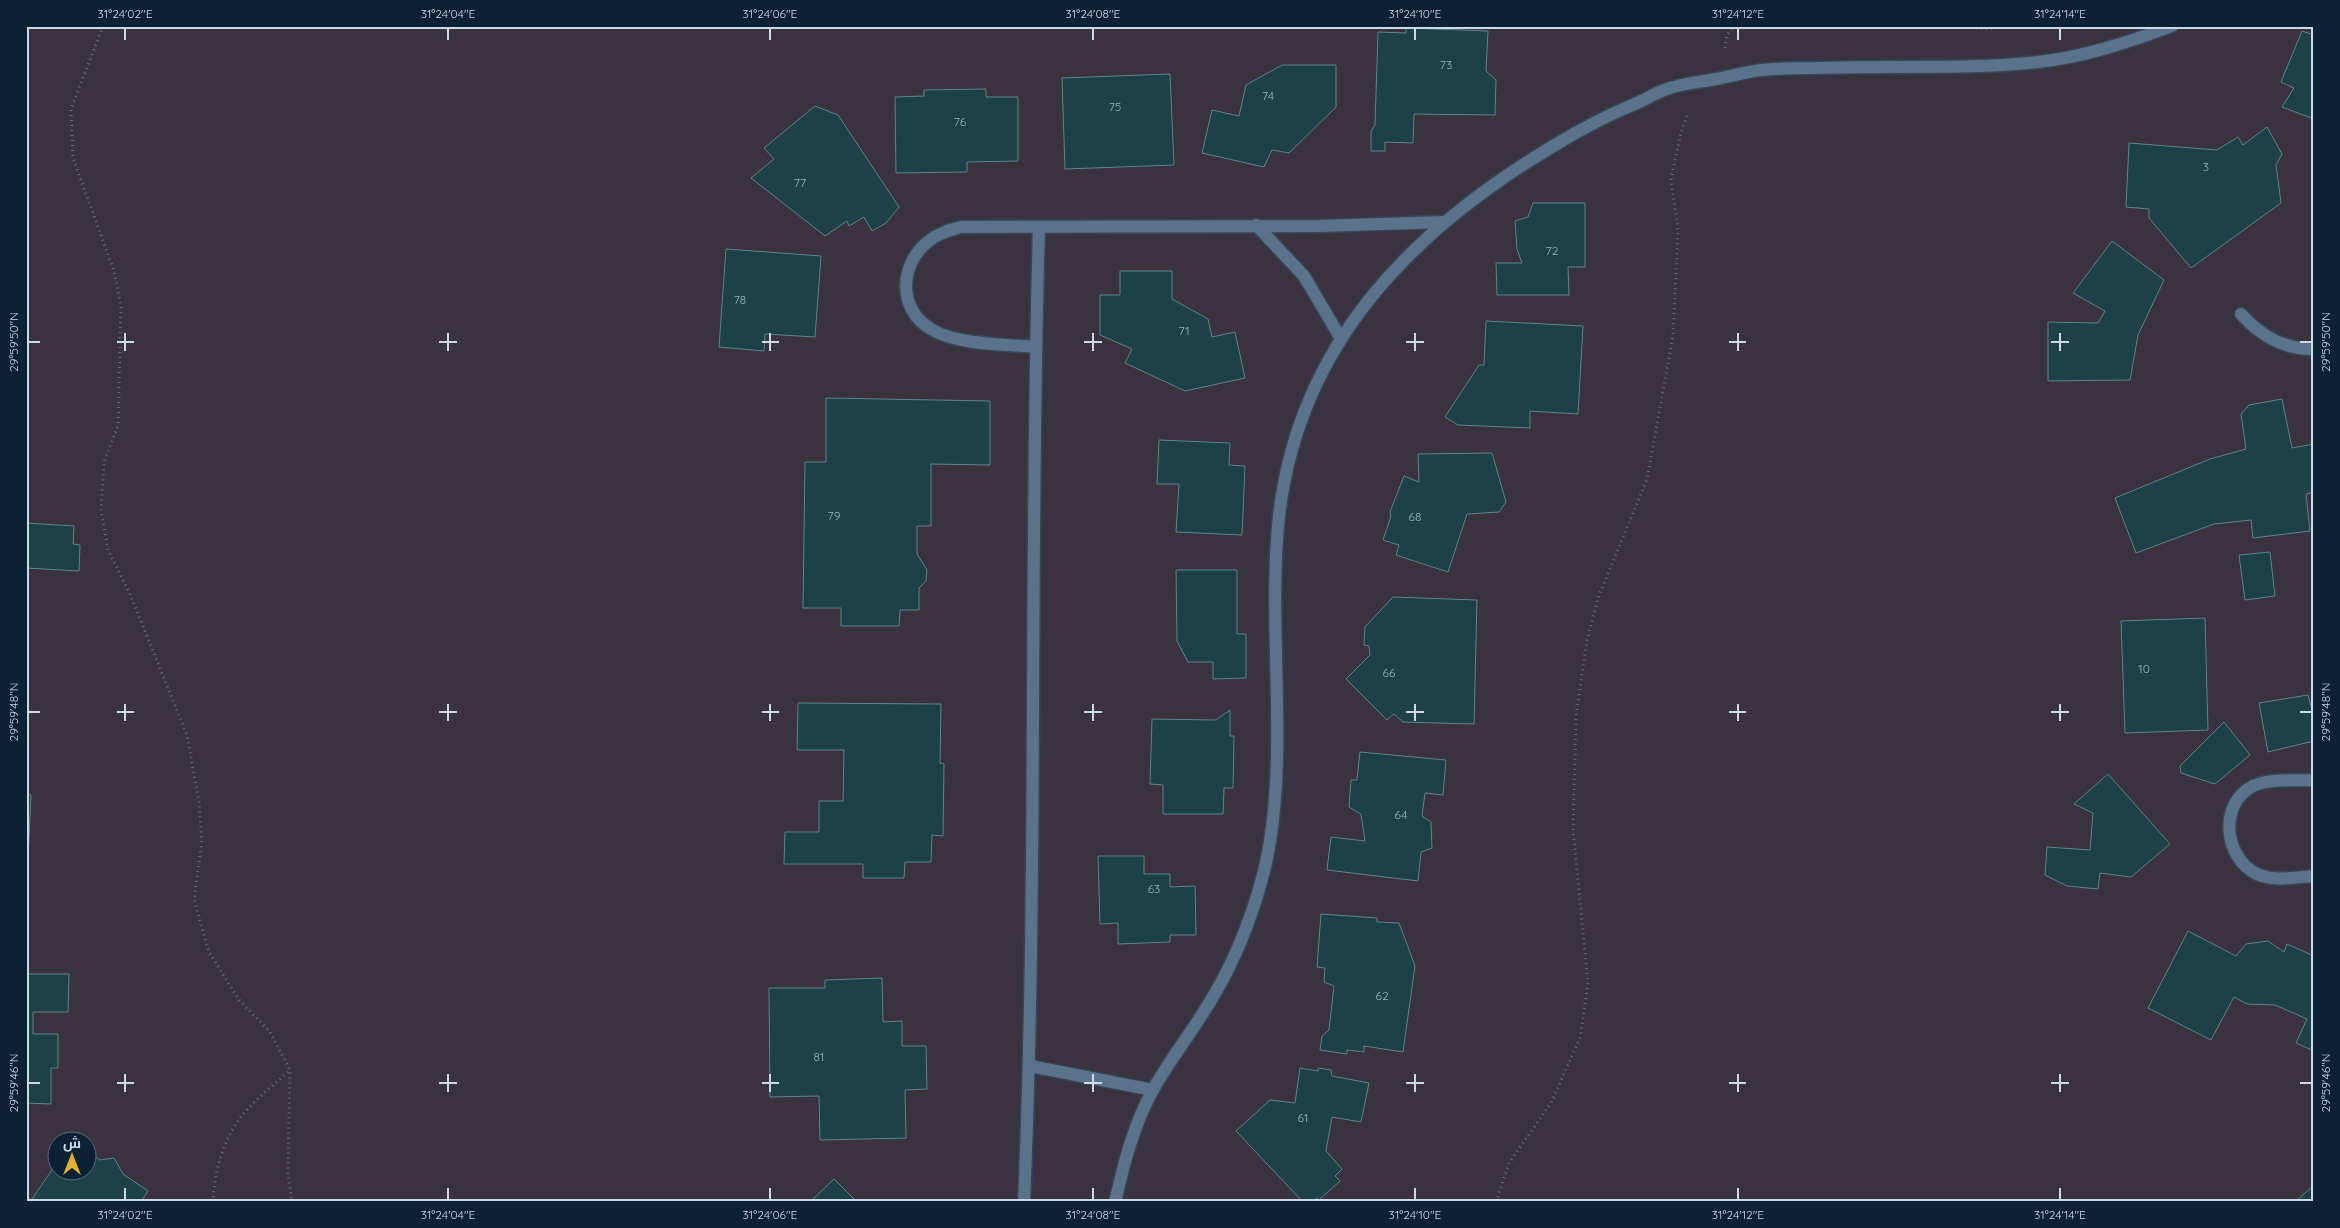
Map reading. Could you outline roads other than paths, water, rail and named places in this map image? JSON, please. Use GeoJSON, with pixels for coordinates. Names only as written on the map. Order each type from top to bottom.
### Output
{"type":"FeatureCollection","features":[{"type":"Feature","properties":{"kind":"street"},"geometry":{"type":"LineString","coordinates":[[1115,1202],[1130,1145],[1153,1090],[1214,995],[1231,964],[1244,932],[1266,860],[1274,798],[1277,552],[1285,478],[1307,405],[1340,337],[1373,293],[1408,256],[1445,222],[1504,176],[1592,123],[1671,88],[1765,70],[1860,66],[1987,66],[2041,62],[2094,52],[2172,26]]}},
{"type":"Feature","properties":{"kind":"street"},"geometry":{"type":"LineString","coordinates":[[1035,348],[948,338],[931,330],[916,318],[907,302],[905,285],[909,268],[917,253],[930,240],[945,232],[962,228],[1328,226],[1445,222]]}},
{"type":"Feature","properties":{"kind":"street"},"geometry":{"type":"LineString","coordinates":[[1256,225],[1304,276],[1340,337]]}},
{"type":"Feature","properties":{"kind":"street"},"geometry":{"type":"LineString","coordinates":[[1024,1202],[1030,1066],[1035,348],[1039,228]]}},
{"type":"Feature","properties":{"kind":"street"},"geometry":{"type":"LineString","coordinates":[[2241,314],[2255,330],[2272,341],[2292,348],[2314,349]]}},
{"type":"Feature","properties":{"kind":"street"},"geometry":{"type":"LineString","coordinates":[[2314,780],[2266,782],[2253,786],[2242,794],[2235,805],[2230,818],[2229,831],[2231,844],[2237,856],[2246,867],[2258,874],[2271,878],[2314,876]]}},
{"type":"Feature","properties":{"kind":"street"},"geometry":{"type":"LineString","coordinates":[[1030,1066],[1153,1090]]}}]}
